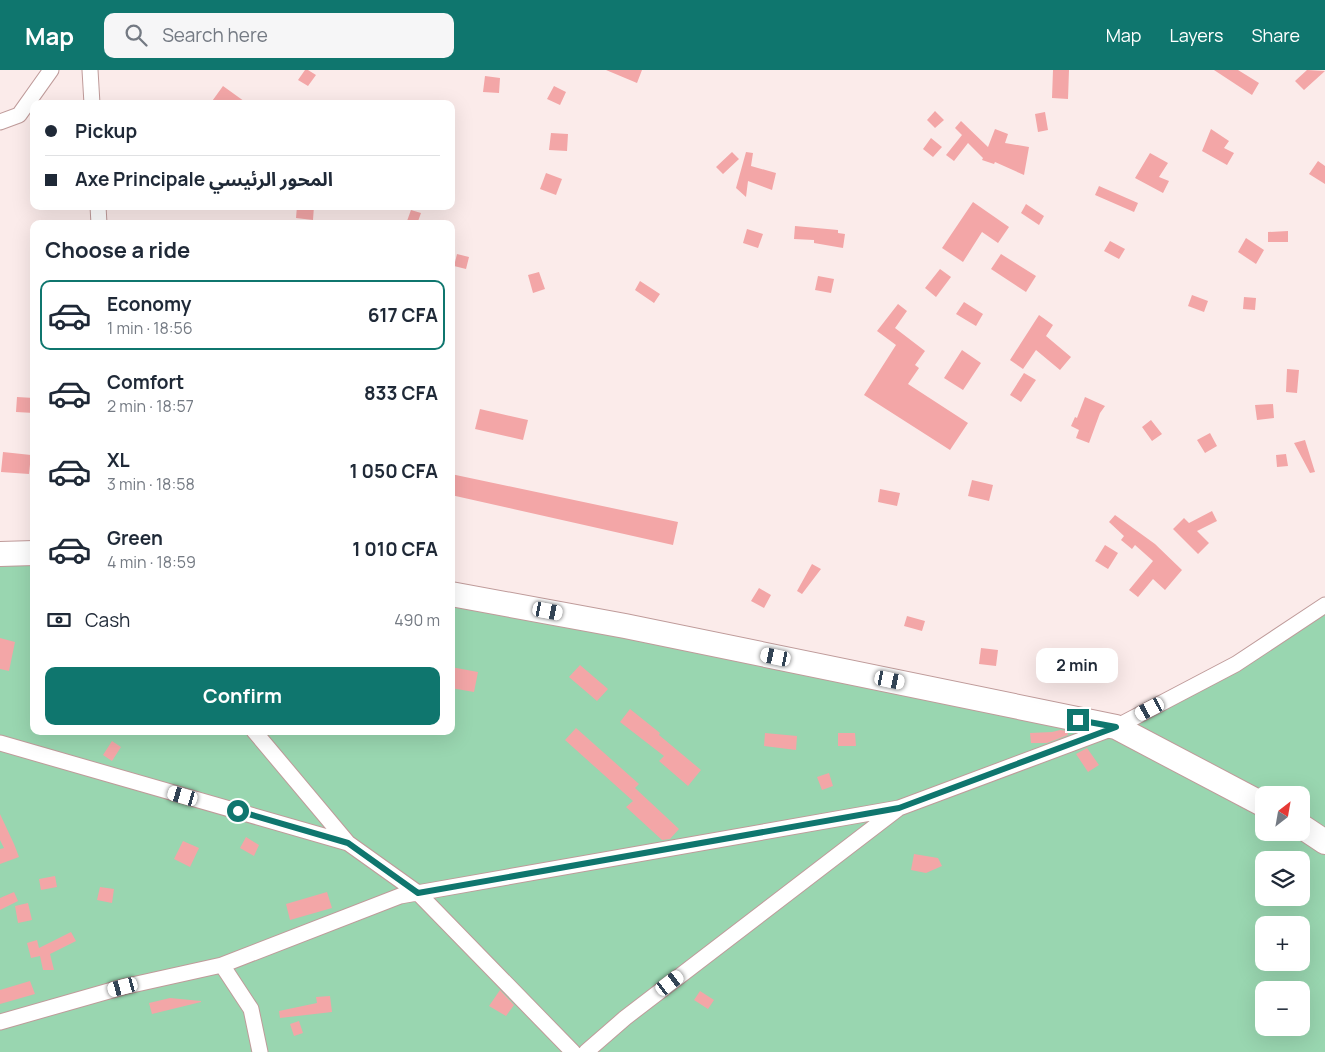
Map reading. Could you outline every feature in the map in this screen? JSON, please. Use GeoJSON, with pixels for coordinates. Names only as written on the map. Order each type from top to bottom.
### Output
{"type":"FeatureCollection","features":[{"type":"Feature","properties":{"kind":"main road"},"geometry":{"type":"LineString","coordinates":[[0,554],[30,553]]}},
{"type":"Feature","properties":{"kind":"main road"},"geometry":{"type":"LineString","coordinates":[[455,595],[625,626],[1116,727],[1255,800]]}},
{"type":"Feature","properties":{"kind":"main road"},"geometry":{"type":"LineString","coordinates":[[1310,832],[1325,842]]}},
{"type":"Feature","properties":{"kind":"street"},"geometry":{"type":"LineString","coordinates":[[0,122],[19,115],[51,70]]}},
{"type":"Feature","properties":{"kind":"street"},"geometry":{"type":"LineString","coordinates":[[90,70],[92,100]]}},
{"type":"Feature","properties":{"kind":"street"},"geometry":{"type":"LineString","coordinates":[[0,1022],[123,987],[222,965],[400,896],[899,808],[1116,727],[1236,664],[1325,605]]}},
{"type":"Feature","properties":{"kind":"street"},"geometry":{"type":"LineString","coordinates":[[257,735],[348,843],[418,893],[573,1052]]}},
{"type":"Feature","properties":{"kind":"street"},"geometry":{"type":"LineString","coordinates":[[0,743],[348,843]]}},
{"type":"Feature","properties":{"kind":"street"},"geometry":{"type":"LineString","coordinates":[[586,1052],[625,1018],[899,808]]}},
{"type":"Feature","properties":{"kind":"street"},"geometry":{"type":"LineString","coordinates":[[222,965],[251,1009],[260,1052]]}},
{"type":"Feature","properties":{"kind":"green space"},"geometry":{"type":"Polygon","coordinates":[[[30,553],[30,735],[455,735],[455,595],[1116,727],[1325,605],[1325,1052],[0,1052],[0,554],[30,553]]]}},
{"type":"Feature","properties":{"kind":"building"},"geometry":{"type":"Polygon","coordinates":[[[305,70],[316,75],[308,86],[298,80],[305,70]]]}},
{"type":"Feature","properties":{"kind":"building"},"geometry":{"type":"Polygon","coordinates":[[[606,70],[642,70],[637,83],[606,70]]]}},
{"type":"Feature","properties":{"kind":"building"},"geometry":{"type":"Polygon","coordinates":[[[1053,70],[1069,70],[1068,99],[1052,98],[1053,70]]]}},
{"type":"Feature","properties":{"kind":"building"},"geometry":{"type":"Polygon","coordinates":[[[1214,70],[1238,70],[1259,83],[1252,95],[1214,70]]]}},
{"type":"Feature","properties":{"kind":"building"},"geometry":{"type":"Polygon","coordinates":[[[1307,70],[1325,71],[1304,90],[1295,81],[1307,70]]]}},
{"type":"Feature","properties":{"kind":"building"},"geometry":{"type":"Polygon","coordinates":[[[485,76],[500,78],[499,93],[483,92],[485,76]]]}},
{"type":"Feature","properties":{"kind":"building"},"geometry":{"type":"Polygon","coordinates":[[[223,86],[242,100],[213,100],[223,86]]]}},
{"type":"Feature","properties":{"kind":"building"},"geometry":{"type":"Polygon","coordinates":[[[554,86],[566,92],[560,105],[547,99],[554,86]]]}},
{"type":"Feature","properties":{"kind":"building"},"geometry":{"type":"Polygon","coordinates":[[[935,111],[944,120],[935,128],[927,120],[935,111]]]}},
{"type":"Feature","properties":{"kind":"building"},"geometry":{"type":"Polygon","coordinates":[[[1045,112],[1048,130],[1038,132],[1035,114],[1045,112]]]}},
{"type":"Feature","properties":{"kind":"building"},"geometry":{"type":"Polygon","coordinates":[[[961,121],[988,147],[995,129],[1008,134],[1005,143],[1029,147],[1024,175],[995,162],[994,164],[982,160],[983,158],[968,143],[954,161],[946,155],[962,135],[955,128],[961,121]]]}},
{"type":"Feature","properties":{"kind":"building"},"geometry":{"type":"Polygon","coordinates":[[[1211,129],[1229,141],[1224,148],[1234,153],[1227,165],[1202,151],[1211,129]]]}},
{"type":"Feature","properties":{"kind":"building"},"geometry":{"type":"Polygon","coordinates":[[[551,133],[568,134],[567,151],[549,150],[551,133]]]}},
{"type":"Feature","properties":{"kind":"building"},"geometry":{"type":"Polygon","coordinates":[[[931,138],[942,147],[933,157],[923,149],[931,138]]]}},
{"type":"Feature","properties":{"kind":"building"},"geometry":{"type":"Polygon","coordinates":[[[732,152],[739,159],[723,174],[716,167],[732,152]]]}},
{"type":"Feature","properties":{"kind":"building"},"geometry":{"type":"Polygon","coordinates":[[[746,152],[753,153],[751,166],[776,173],[772,190],[748,181],[746,197],[736,188],[746,152]]]}},
{"type":"Feature","properties":{"kind":"building"},"geometry":{"type":"Polygon","coordinates":[[[1150,153],[1168,163],[1159,177],[1169,181],[1163,193],[1135,178],[1150,153]]]}},
{"type":"Feature","properties":{"kind":"building"},"geometry":{"type":"Polygon","coordinates":[[[1318,161],[1325,166],[1325,184],[1309,174],[1318,161]]]}},
{"type":"Feature","properties":{"kind":"building"},"geometry":{"type":"Polygon","coordinates":[[[546,173],[562,179],[556,195],[540,189],[546,173]]]}},
{"type":"Feature","properties":{"kind":"building"},"geometry":{"type":"Polygon","coordinates":[[[1099,186],[1138,203],[1134,212],[1095,195],[1099,186]]]}},
{"type":"Feature","properties":{"kind":"building"},"geometry":{"type":"Polygon","coordinates":[[[973,202],[1009,227],[998,243],[982,232],[963,262],[942,248],[973,202]]]}},
{"type":"Feature","properties":{"kind":"building"},"geometry":{"type":"Polygon","coordinates":[[[1026,204],[1044,216],[1039,225],[1021,213],[1026,204]]]}},
{"type":"Feature","properties":{"kind":"building"},"geometry":{"type":"Polygon","coordinates":[[[297,210],[314,210],[313,220],[296,218],[297,210]]]}},
{"type":"Feature","properties":{"kind":"building"},"geometry":{"type":"Polygon","coordinates":[[[411,210],[421,213],[418,220],[407,220],[411,210]]]}},
{"type":"Feature","properties":{"kind":"building"},"geometry":{"type":"Polygon","coordinates":[[[795,226],[838,230],[838,233],[845,234],[843,248],[814,243],[814,240],[794,239],[795,226]]]}},
{"type":"Feature","properties":{"kind":"building"},"geometry":{"type":"Polygon","coordinates":[[[747,229],[763,234],[758,248],[743,243],[747,229]]]}},
{"type":"Feature","properties":{"kind":"building"},"geometry":{"type":"Polygon","coordinates":[[[1288,231],[1288,242],[1268,242],[1268,232],[1288,231]]]}},
{"type":"Feature","properties":{"kind":"building"},"geometry":{"type":"Polygon","coordinates":[[[1246,238],[1264,250],[1256,264],[1238,252],[1246,238]]]}},
{"type":"Feature","properties":{"kind":"building"},"geometry":{"type":"Polygon","coordinates":[[[1110,241],[1125,249],[1119,259],[1104,251],[1110,241]]]}},
{"type":"Feature","properties":{"kind":"building"},"geometry":{"type":"Polygon","coordinates":[[[457,254],[469,257],[466,269],[455,266],[457,254]]]}},
{"type":"Feature","properties":{"kind":"building"},"geometry":{"type":"Polygon","coordinates":[[[1001,254],[1036,276],[1026,292],[991,269],[1001,254]]]}},
{"type":"Feature","properties":{"kind":"building"},"geometry":{"type":"Polygon","coordinates":[[[940,269],[951,277],[936,297],[925,288],[940,269]]]}},
{"type":"Feature","properties":{"kind":"building"},"geometry":{"type":"Polygon","coordinates":[[[539,272],[545,289],[533,293],[528,275],[539,272]]]}},
{"type":"Feature","properties":{"kind":"building"},"geometry":{"type":"Polygon","coordinates":[[[818,276],[834,279],[831,293],[815,290],[818,276]]]}},
{"type":"Feature","properties":{"kind":"building"},"geometry":{"type":"Polygon","coordinates":[[[640,281],[660,294],[654,303],[635,290],[640,281]]]}},
{"type":"Feature","properties":{"kind":"building"},"geometry":{"type":"Polygon","coordinates":[[[1192,295],[1208,301],[1204,312],[1188,306],[1192,295]]]}},
{"type":"Feature","properties":{"kind":"building"},"geometry":{"type":"Polygon","coordinates":[[[1244,297],[1256,298],[1255,310],[1243,309],[1244,297]]]}},
{"type":"Feature","properties":{"kind":"building"},"geometry":{"type":"Polygon","coordinates":[[[964,302],[983,314],[976,326],[956,314],[964,302]]]}},
{"type":"Feature","properties":{"kind":"building"},"geometry":{"type":"Polygon","coordinates":[[[898,304],[907,311],[895,328],[925,351],[915,365],[919,368],[908,384],[968,423],[950,450],[864,395],[896,345],[877,331],[898,304]]]}},
{"type":"Feature","properties":{"kind":"building"},"geometry":{"type":"Polygon","coordinates":[[[1039,315],[1053,325],[1046,336],[1071,357],[1060,370],[1036,350],[1023,369],[1010,360],[1039,315]]]}},
{"type":"Feature","properties":{"kind":"building"},"geometry":{"type":"Polygon","coordinates":[[[962,350],[981,363],[963,390],[944,378],[962,350]]]}},
{"type":"Feature","properties":{"kind":"building"},"geometry":{"type":"Polygon","coordinates":[[[1287,369],[1299,370],[1297,393],[1286,392],[1287,369]]]}},
{"type":"Feature","properties":{"kind":"building"},"geometry":{"type":"Polygon","coordinates":[[[1024,373],[1036,380],[1021,402],[1010,395],[1024,373]]]}},
{"type":"Feature","properties":{"kind":"building"},"geometry":{"type":"Polygon","coordinates":[[[17,397],[30,398],[30,413],[16,412],[17,397]]]}},
{"type":"Feature","properties":{"kind":"building"},"geometry":{"type":"Polygon","coordinates":[[[1085,397],[1105,406],[1100,413],[1089,443],[1076,438],[1079,430],[1071,426],[1075,417],[1077,418],[1085,397]]]}},
{"type":"Feature","properties":{"kind":"building"},"geometry":{"type":"Polygon","coordinates":[[[1273,404],[1274,418],[1257,420],[1255,405],[1273,404]]]}},
{"type":"Feature","properties":{"kind":"building"},"geometry":{"type":"Polygon","coordinates":[[[480,409],[528,420],[523,440],[475,429],[480,409]]]}},
{"type":"Feature","properties":{"kind":"building"},"geometry":{"type":"Polygon","coordinates":[[[1151,420],[1162,434],[1152,441],[1142,427],[1151,420]]]}},
{"type":"Feature","properties":{"kind":"building"},"geometry":{"type":"Polygon","coordinates":[[[1210,433],[1217,446],[1205,453],[1197,440],[1210,433]]]}},
{"type":"Feature","properties":{"kind":"building"},"geometry":{"type":"Polygon","coordinates":[[[1305,440],[1315,472],[1310,473],[1294,443],[1305,440]]]}},
{"type":"Feature","properties":{"kind":"building"},"geometry":{"type":"Polygon","coordinates":[[[3,452],[30,455],[29,474],[1,472],[3,452]]]}},
{"type":"Feature","properties":{"kind":"building"},"geometry":{"type":"Polygon","coordinates":[[[1286,454],[1288,466],[1277,467],[1276,455],[1286,454]]]}},
{"type":"Feature","properties":{"kind":"building"},"geometry":{"type":"Polygon","coordinates":[[[455,475],[678,522],[673,545],[455,496],[455,475]]]}},
{"type":"Feature","properties":{"kind":"building"},"geometry":{"type":"Polygon","coordinates":[[[972,480],[993,485],[989,501],[968,496],[972,480]]]}},
{"type":"Feature","properties":{"kind":"building"},"geometry":{"type":"Polygon","coordinates":[[[880,489],[900,493],[897,506],[878,502],[880,489]]]}},
{"type":"Feature","properties":{"kind":"building"},"geometry":{"type":"Polygon","coordinates":[[[1212,511],[1217,521],[1197,531],[1209,543],[1198,554],[1173,529],[1184,518],[1189,523],[1212,511]]]}},
{"type":"Feature","properties":{"kind":"building"},"geometry":{"type":"Polygon","coordinates":[[[1115,515],[1155,544],[1182,570],[1165,590],[1153,579],[1138,597],[1129,590],[1153,561],[1135,545],[1132,549],[1121,540],[1124,536],[1109,522],[1115,515]]]}},
{"type":"Feature","properties":{"kind":"building"},"geometry":{"type":"Polygon","coordinates":[[[1105,545],[1118,553],[1108,569],[1095,561],[1105,545]]]}},
{"type":"Feature","properties":{"kind":"building"},"geometry":{"type":"Polygon","coordinates":[[[812,564],[821,569],[802,594],[797,591],[812,564]]]}},
{"type":"Feature","properties":{"kind":"building"},"geometry":{"type":"Polygon","coordinates":[[[759,588],[771,595],[764,608],[751,601],[759,588]]]}},
{"type":"Feature","properties":{"kind":"building"},"geometry":{"type":"Polygon","coordinates":[[[907,616],[925,621],[922,631],[904,626],[907,616]]]}},
{"type":"Feature","properties":{"kind":"building"},"geometry":{"type":"Polygon","coordinates":[[[0,638],[15,642],[9,671],[0,669],[0,638]]]}},
{"type":"Feature","properties":{"kind":"building"},"geometry":{"type":"Polygon","coordinates":[[[981,648],[998,650],[996,666],[979,664],[981,648]]]}},
{"type":"Feature","properties":{"kind":"building"},"geometry":{"type":"Polygon","coordinates":[[[580,665],[608,689],[597,701],[569,677],[580,665]]]}},
{"type":"Feature","properties":{"kind":"building"},"geometry":{"type":"Polygon","coordinates":[[[455,668],[478,672],[474,692],[455,689],[455,668]]]}},
{"type":"Feature","properties":{"kind":"building"},"geometry":{"type":"Polygon","coordinates":[[[630,709],[701,770],[688,786],[659,761],[664,756],[620,722],[630,709]]]}},
{"type":"Feature","properties":{"kind":"building"},"geometry":{"type":"Polygon","coordinates":[[[576,728],[639,784],[635,788],[679,829],[670,839],[662,840],[626,807],[633,801],[565,740],[576,728]]]}},
{"type":"Feature","properties":{"kind":"building"},"geometry":{"type":"Polygon","coordinates":[[[1067,731],[1068,735],[1047,743],[1031,743],[1030,733],[1067,731]]]}},
{"type":"Feature","properties":{"kind":"building"},"geometry":{"type":"Polygon","coordinates":[[[765,733],[797,736],[796,750],[764,746],[765,733]]]}},
{"type":"Feature","properties":{"kind":"building"},"geometry":{"type":"Polygon","coordinates":[[[838,733],[855,733],[856,746],[838,746],[838,733]]]}},
{"type":"Feature","properties":{"kind":"building"},"geometry":{"type":"Polygon","coordinates":[[[112,741],[121,747],[112,761],[103,755],[112,741]]]}},
{"type":"Feature","properties":{"kind":"building"},"geometry":{"type":"Polygon","coordinates":[[[1087,748],[1099,765],[1088,772],[1076,754],[1087,748]]]}},
{"type":"Feature","properties":{"kind":"building"},"geometry":{"type":"Polygon","coordinates":[[[829,773],[833,786],[822,790],[817,777],[829,773]]]}},
{"type":"Feature","properties":{"kind":"building"},"geometry":{"type":"Polygon","coordinates":[[[0,814],[19,857],[0,864],[0,849],[4,848],[0,840],[0,814]]]}},
{"type":"Feature","properties":{"kind":"building"},"geometry":{"type":"Polygon","coordinates":[[[246,837],[259,845],[254,856],[240,848],[246,837]]]}},
{"type":"Feature","properties":{"kind":"building"},"geometry":{"type":"Polygon","coordinates":[[[183,841],[199,848],[190,867],[174,859],[183,841]]]}},
{"type":"Feature","properties":{"kind":"building"},"geometry":{"type":"Polygon","coordinates":[[[914,854],[938,858],[942,866],[926,873],[911,870],[914,854]]]}},
{"type":"Feature","properties":{"kind":"building"},"geometry":{"type":"Polygon","coordinates":[[[55,876],[57,887],[41,890],[39,879],[55,876]]]}},
{"type":"Feature","properties":{"kind":"building"},"geometry":{"type":"Polygon","coordinates":[[[100,887],[114,889],[112,903],[97,900],[100,887]]]}},
{"type":"Feature","properties":{"kind":"building"},"geometry":{"type":"Polygon","coordinates":[[[14,892],[18,901],[0,910],[0,898],[14,892]]]}},
{"type":"Feature","properties":{"kind":"building"},"geometry":{"type":"Polygon","coordinates":[[[327,892],[332,908],[290,920],[286,904],[327,892]]]}},
{"type":"Feature","properties":{"kind":"building"},"geometry":{"type":"Polygon","coordinates":[[[28,903],[32,920],[18,923],[15,906],[28,903]]]}},
{"type":"Feature","properties":{"kind":"building"},"geometry":{"type":"Polygon","coordinates":[[[71,932],[76,941],[50,954],[54,970],[43,970],[40,956],[31,958],[27,943],[37,940],[39,948],[71,932]]]}},
{"type":"Feature","properties":{"kind":"building"},"geometry":{"type":"Polygon","coordinates":[[[30,981],[35,994],[0,1004],[0,990],[30,981]]]}},
{"type":"Feature","properties":{"kind":"building"},"geometry":{"type":"Polygon","coordinates":[[[500,990],[514,1005],[506,1016],[489,1006],[500,990]]]}},
{"type":"Feature","properties":{"kind":"building"},"geometry":{"type":"Polygon","coordinates":[[[700,991],[714,1000],[708,1009],[694,1000],[700,991]]]}},
{"type":"Feature","properties":{"kind":"building"},"geometry":{"type":"Polygon","coordinates":[[[330,996],[332,1012],[280,1018],[279,1011],[317,1003],[316,997],[330,996]]]}},
{"type":"Feature","properties":{"kind":"building"},"geometry":{"type":"Polygon","coordinates":[[[170,998],[201,1002],[152,1014],[149,1003],[170,998]]]}},
{"type":"Feature","properties":{"kind":"building"},"geometry":{"type":"Polygon","coordinates":[[[299,1021],[303,1033],[294,1036],[290,1024],[299,1021]]]}},
{"type":"Feature","properties":{"kind":"route"},"geometry":{"type":"LineString","coordinates":[[238,811],[348,843],[418,893],[899,808],[1116,727],[1078,720]]}}]}
